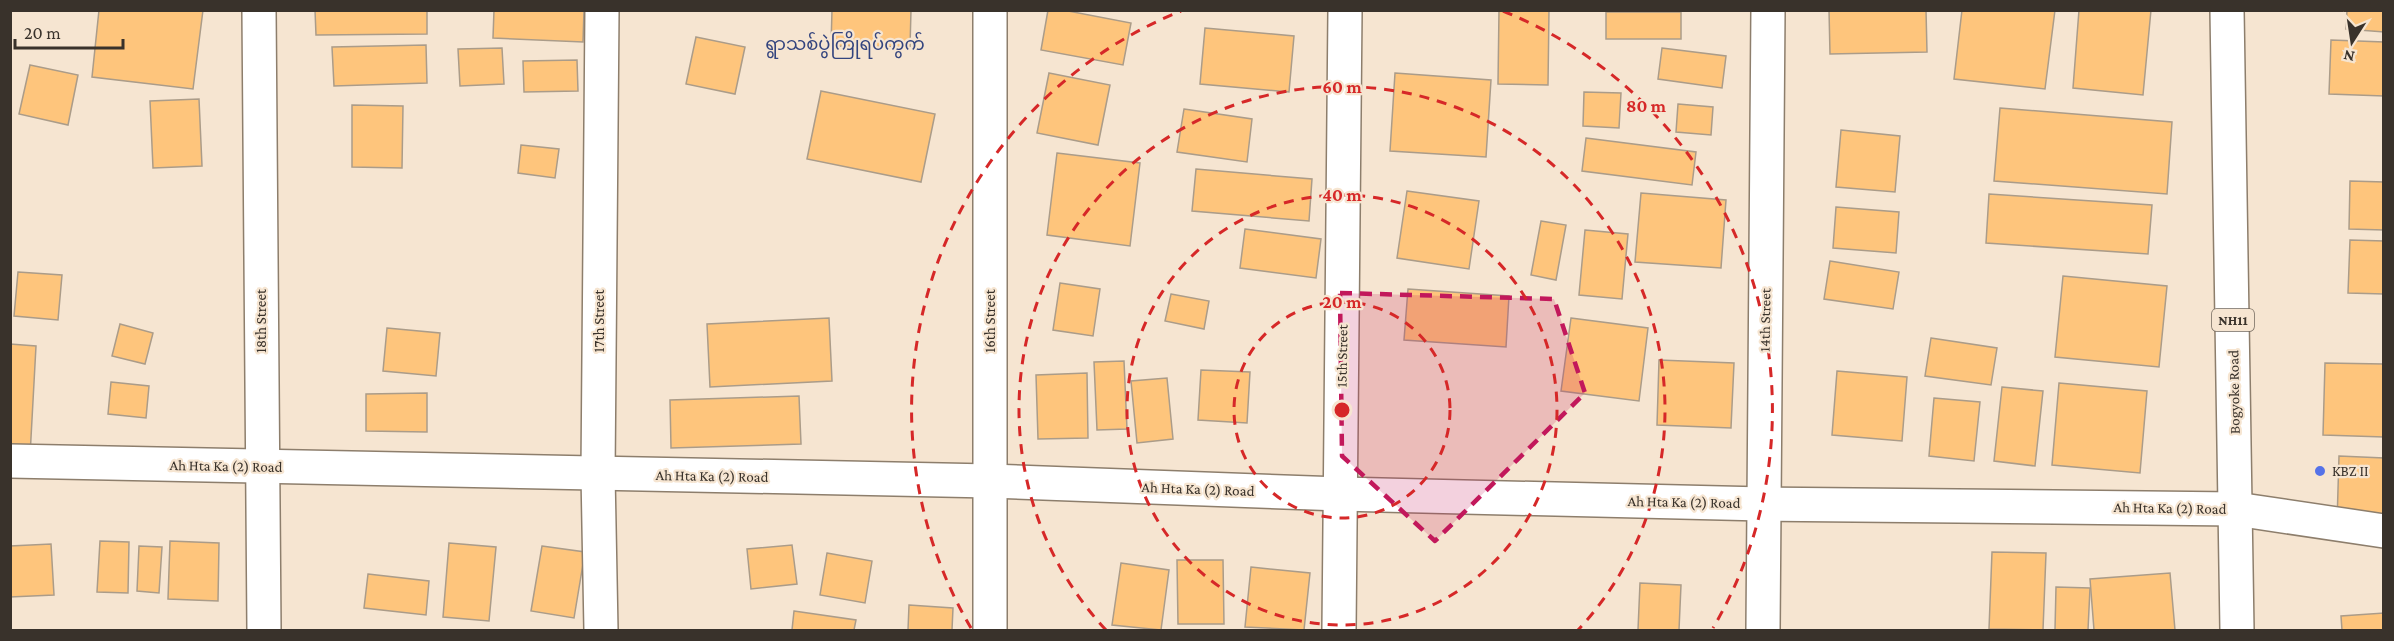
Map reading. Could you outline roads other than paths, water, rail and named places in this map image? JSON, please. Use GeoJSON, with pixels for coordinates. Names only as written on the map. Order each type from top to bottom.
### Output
{"type":"FeatureCollection","features":[{"type":"Feature","properties":{"kind":"main road","name":"18th Street"},"geometry":{"type":"LineString","coordinates":[[259,10],[264,630]]}},
{"type":"Feature","properties":{"kind":"main road","name":"17th Street"},"geometry":{"type":"LineString","coordinates":[[601,630],[598,474],[602,10]]}},
{"type":"Feature","properties":{"kind":"main road","name":"16th Street"},"geometry":{"type":"LineString","coordinates":[[990,10],[990,630]]}},
{"type":"Feature","properties":{"kind":"main road","name":"15th Street"},"geometry":{"type":"LineString","coordinates":[[1339,630],[1345,10]]}},
{"type":"Feature","properties":{"kind":"main road","name":"14th Street"},"geometry":{"type":"LineString","coordinates":[[1763,630],[1768,10]]}},
{"type":"Feature","properties":{"kind":"main road","name":"Bogyoke Road"},"geometry":{"type":"LineString","coordinates":[[2228,10],[2236,630]]}},
{"type":"Feature","properties":{"kind":"main road","name":"Ah Hta Ka (2) Road"},"geometry":{"type":"LineString","coordinates":[[10,461],[990,481],[1340,494],[1763,504],[2236,509],[2384,531]]}},
{"type":"Feature","properties":{"kind":"place","name":"KBZ II"},"geometry":{"type":"Point","coordinates":[2320,471]}},
{"type":"Feature","properties":{"kind":"district","name":"ရွာသစ်ပွဲကြိုရပ်ကွက်"},"geometry":{"type":"Point","coordinates":[845,44]}}]}
